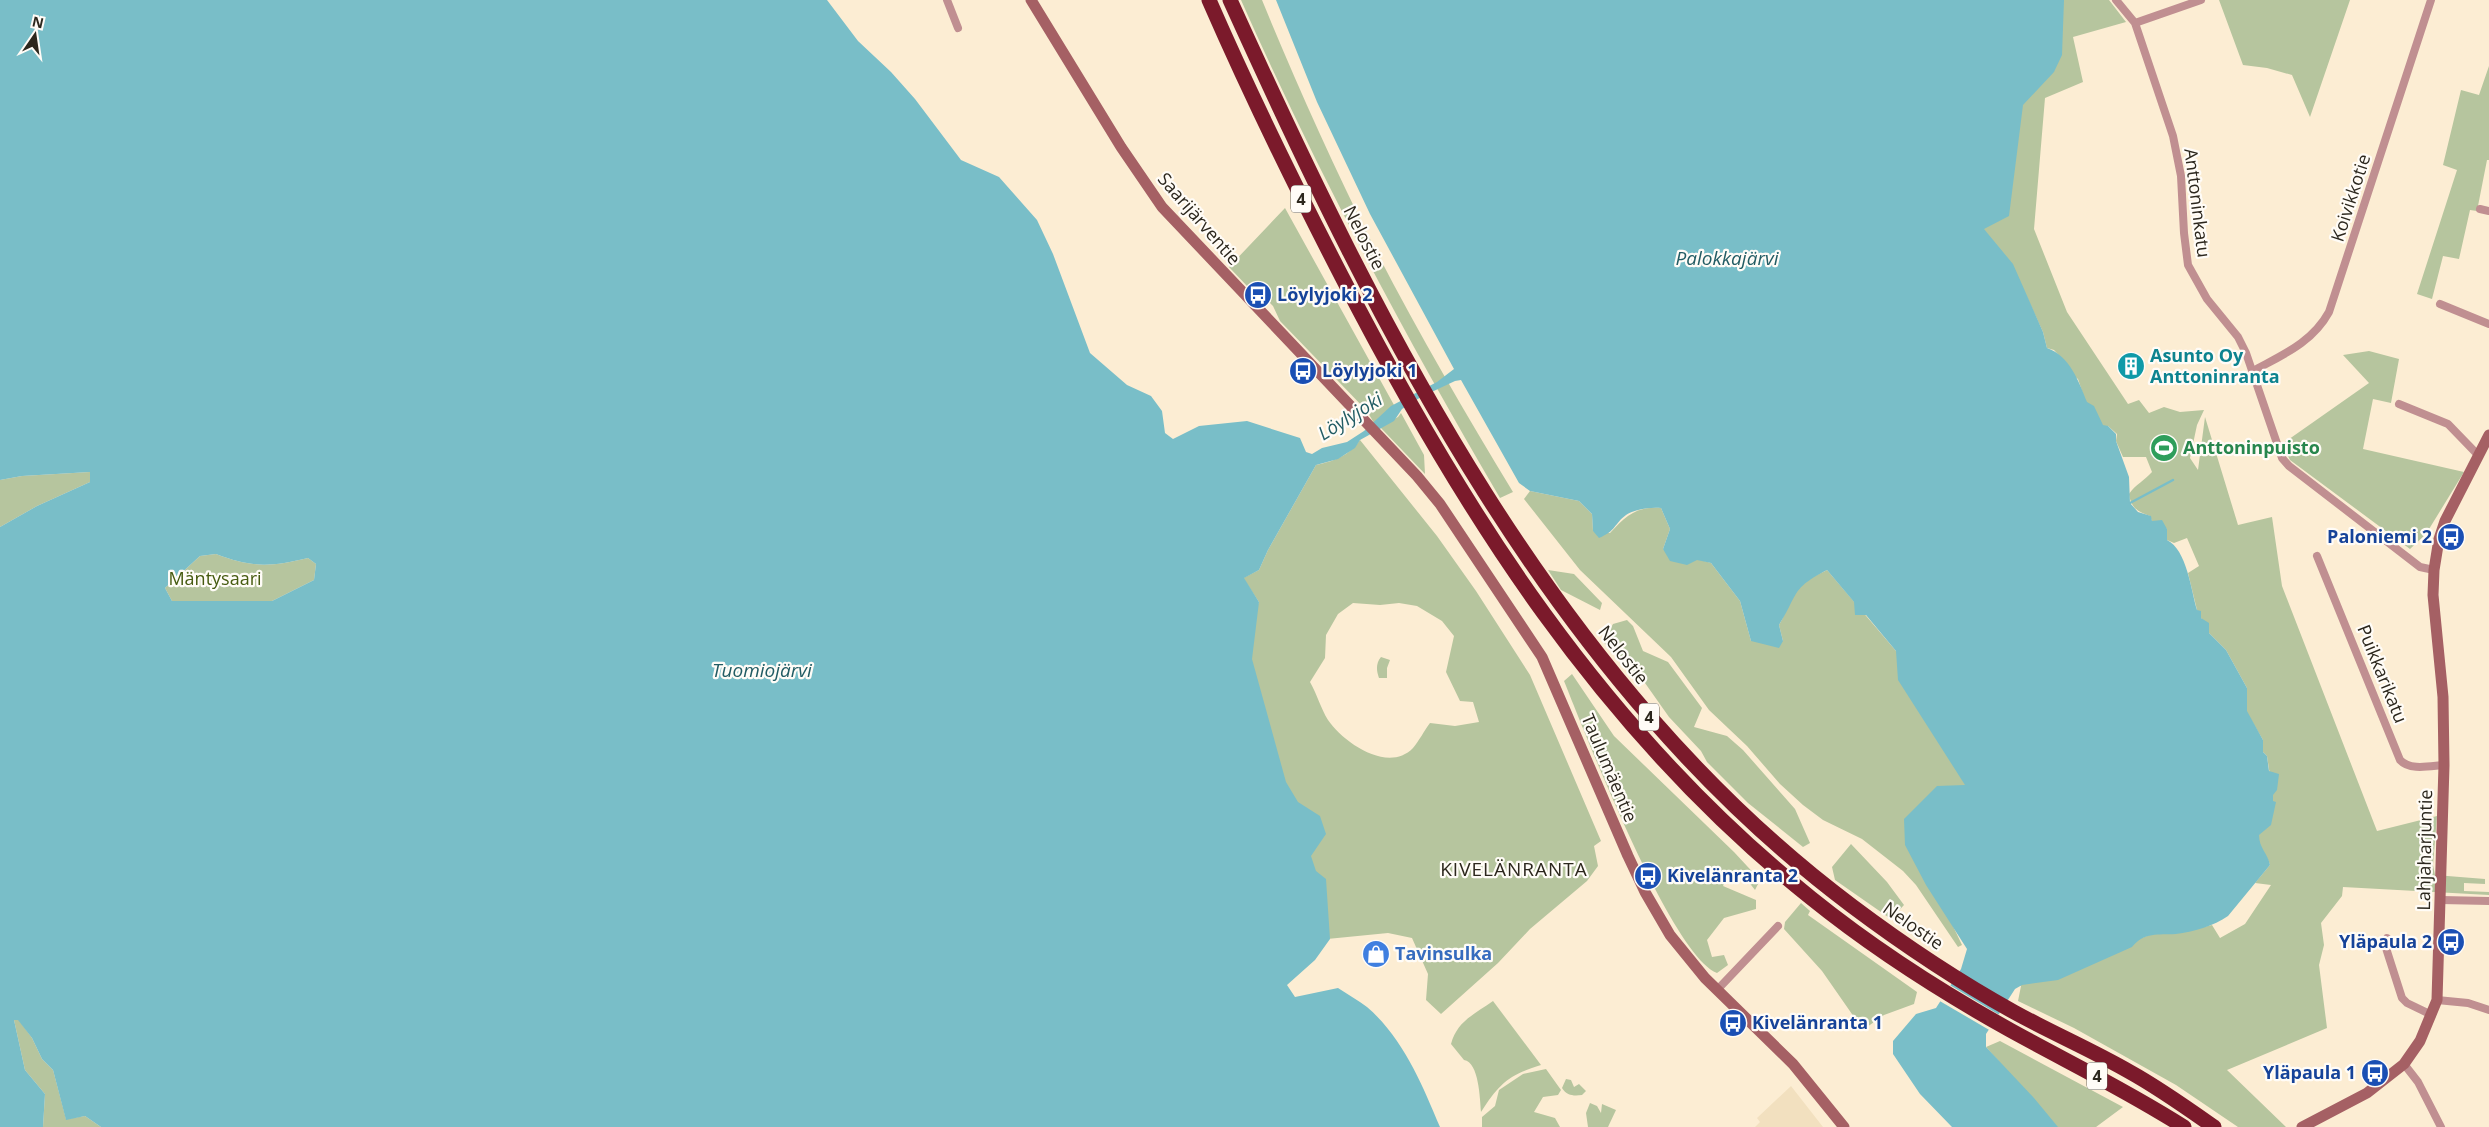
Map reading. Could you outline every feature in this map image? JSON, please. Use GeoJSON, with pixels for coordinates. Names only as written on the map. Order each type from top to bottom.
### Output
{"type":"FeatureCollection","features":[{"type":"Feature","properties":{"kind":"highway","name":"Nelostie"},"geometry":{"type":"LineString","coordinates":[[1210,0],[1291,180],[1414,410],[1502,555],[1532,600],[1612,704],[1673,772],[1768,862],[1813,900],[1930,983],[2184,1127]]}},
{"type":"Feature","properties":{"kind":"highway","name":"Nelostie"},"geometry":{"type":"LineString","coordinates":[[1230,0],[1295,142],[1349,251],[1421,384],[1478,480],[1544,581],[1613,675],[1659,728],[1779,846],[1849,904],[1940,968],[2017,1013],[2130,1072],[2214,1127]]}},
{"type":"Feature","properties":{"kind":"main road","name":"Saarijärventie"},"geometry":{"type":"LineString","coordinates":[[1032,0],[1116,139],[1162,207],[1358,414]]}},
{"type":"Feature","properties":{"kind":"main road","name":"Taulumäentie"},"geometry":{"type":"LineString","coordinates":[[1358,414],[1440,504],[1542,657],[1645,892],[1670,936],[1686,957],[1776,1045],[1844,1127]]}},
{"type":"Feature","properties":{"kind":"main road","name":"Lahjaharjuntie"},"geometry":{"type":"LineString","coordinates":[[2302,1127],[2367,1093],[2404,1064],[2420,1041],[2437,1000],[2444,766],[2443,697],[2433,595],[2434,570],[2439,539],[2445,521],[2489,435]]}},
{"type":"Feature","properties":{"kind":"street"},"geometry":{"type":"LineString","coordinates":[[947,0],[958,28]]}},
{"type":"Feature","properties":{"kind":"street"},"geometry":{"type":"LineString","coordinates":[[2116,0],[2135,23],[2201,0]]}},
{"type":"Feature","properties":{"kind":"street","name":"Koivikkotie"},"geometry":{"type":"LineString","coordinates":[[2253,371],[2302,344],[2321,325],[2329,312],[2432,0]]}},
{"type":"Feature","properties":{"kind":"street","name":"Anttoninkatu"},"geometry":{"type":"LineString","coordinates":[[2135,23],[2172,136],[2178,161],[2181,176],[2188,265],[2207,299],[2238,337],[2253,371],[2279,450],[2289,466],[2420,567],[2434,570]]}},
{"type":"Feature","properties":{"kind":"street"},"geometry":{"type":"LineString","coordinates":[[2480,209],[2489,211]]}},
{"type":"Feature","properties":{"kind":"street"},"geometry":{"type":"LineString","coordinates":[[2440,304],[2489,324]]}},
{"type":"Feature","properties":{"kind":"street"},"geometry":{"type":"LineString","coordinates":[[2399,404],[2448,424],[2478,455]]}},
{"type":"Feature","properties":{"kind":"street","name":"Puikkarikatu"},"geometry":{"type":"LineString","coordinates":[[2317,556],[2400,760],[2405,766],[2412,767],[2444,766]]}},
{"type":"Feature","properties":{"kind":"street"},"geometry":{"type":"LineString","coordinates":[[2441,900],[2489,901]]}},
{"type":"Feature","properties":{"kind":"street"},"geometry":{"type":"LineString","coordinates":[[1718,989],[1778,926]]}},
{"type":"Feature","properties":{"kind":"street"},"geometry":{"type":"LineString","coordinates":[[2387,938],[2385,945],[2402,998],[2407,1003],[2432,1015]]}},
{"type":"Feature","properties":{"kind":"street"},"geometry":{"type":"LineString","coordinates":[[2437,1000],[2468,1003],[2489,1010]]}},
{"type":"Feature","properties":{"kind":"street"},"geometry":{"type":"LineString","coordinates":[[2404,1064],[2418,1082],[2441,1127]]}},
{"type":"Feature","properties":{"kind":"shaded area"},"geometry":{"type":"Polygon","coordinates":[[[1791,1086],[1823,1127],[1755,1127],[1760,1122],[1757,1118],[1791,1086]]]}},
{"type":"Feature","properties":{"kind":"green space"},"geometry":{"type":"Polygon","coordinates":[[[1241,0],[1262,0],[1315,124],[1373,245],[1441,370],[1513,492],[1500,498],[1396,315],[1300,128],[1241,0]]]}},
{"type":"Feature","properties":{"kind":"green space"},"geometry":{"type":"Polygon","coordinates":[[[1995,0],[2109,0],[2126,22],[2073,37],[2083,82],[2045,98],[2034,229],[2067,312],[2128,404],[2139,400],[2149,413],[2164,407],[2180,412],[2204,410],[2197,425],[2190,458],[2198,470],[2205,417],[2238,525],[2272,517],[2282,586],[2377,831],[2437,816],[2433,865],[2435,875],[2485,879],[2485,884],[2464,883],[2464,891],[2489,892],[2489,895],[2343,887],[2342,896],[2321,923],[2324,945],[2319,965],[2327,1028],[2227,1070],[2286,1127],[2238,1127],[2176,1085],[2074,1028],[2018,1001],[2021,986],[2019,985],[2152,934],[2177,933],[2212,925],[2220,938],[2245,924],[2271,885],[2255,883],[2270,865],[2260,847],[2259,833],[2273,801],[2273,795],[2267,756],[2263,752],[2263,740],[2246,711],[2247,688],[2226,650],[2209,633],[2197,610],[2188,573],[2199,566],[2187,538],[2174,543],[2167,540],[2167,529],[2152,521],[2150,516],[2139,511],[2131,503],[2129,494],[2152,472],[2146,457],[2123,457],[2116,441],[2117,434],[2108,426],[2103,426],[2086,403],[2078,379],[1987,315],[1978,172],[1995,0]],[[2016,292],[2021,334],[2064,361],[2054,350],[2047,348],[2043,332],[2025,293],[2016,292]]]}},
{"type":"Feature","properties":{"kind":"green space"},"geometry":{"type":"Polygon","coordinates":[[[2219,0],[2350,0],[2310,117],[2292,75],[2267,68],[2243,65],[2219,0]]]}},
{"type":"Feature","properties":{"kind":"green space"},"geometry":{"type":"Polygon","coordinates":[[[2489,66],[2489,160],[2487,160],[2477,211],[2470,210],[2459,259],[2443,256],[2432,299],[2417,294],[2457,170],[2443,165],[2461,90],[2479,95],[2489,66]]]}},
{"type":"Feature","properties":{"kind":"green space"},"geometry":{"type":"Polygon","coordinates":[[[1285,208],[1394,405],[1374,423],[1367,411],[1280,321],[1273,306],[1255,288],[1247,286],[1229,267],[1285,208]]]}},
{"type":"Feature","properties":{"kind":"green space"},"geometry":{"type":"Polygon","coordinates":[[[2369,351],[2399,359],[2391,403],[2373,399],[2363,449],[2464,472],[2426,534],[2410,549],[2290,460],[2282,444],[2369,383],[2343,355],[2369,351]]]}},
{"type":"Feature","properties":{"kind":"green space"},"geometry":{"type":"Polygon","coordinates":[[[1401,413],[1424,455],[1425,474],[1380,427],[1398,417],[1401,413]]]}},
{"type":"Feature","properties":{"kind":"green space"},"geometry":{"type":"Polygon","coordinates":[[[1360,440],[1437,536],[1476,591],[1530,675],[1601,841],[1594,846],[1598,866],[1587,881],[1530,929],[1498,963],[1441,1014],[1426,1000],[1428,974],[1412,938],[1388,933],[1317,940],[1206,719],[1259,602],[1243,578],[1259,570],[1268,550],[1316,465],[1341,457],[1356,446],[1360,440]],[[1353,603],[1338,614],[1326,635],[1325,658],[1310,682],[1328,720],[1335,729],[1367,752],[1391,758],[1403,755],[1413,748],[1430,723],[1455,726],[1479,722],[1473,702],[1460,701],[1446,672],[1454,636],[1442,621],[1417,606],[1399,603],[1380,605],[1353,603]]]}},
{"type":"Feature","properties":{"kind":"green space"},"geometry":{"type":"Polygon","coordinates":[[[90,472],[90,482],[37,506],[0,527],[0,480],[22,476],[90,472]]]}},
{"type":"Feature","properties":{"kind":"green space"},"geometry":{"type":"Polygon","coordinates":[[[1530,491],[1579,501],[1592,514],[1593,531],[1610,533],[1632,513],[1645,509],[1661,508],[1670,529],[1663,549],[1711,563],[1740,601],[1751,641],[1783,641],[1779,625],[1793,596],[1806,581],[1827,570],[1896,651],[2021,781],[1952,924],[1962,945],[1958,947],[1916,885],[1903,871],[1862,839],[1823,820],[1803,805],[1780,784],[1747,746],[1709,710],[1671,657],[1580,570],[1524,499],[1530,491]]]}},
{"type":"Feature","properties":{"kind":"green space","name":"Mäntysaari"},"geometry":{"type":"Polygon","coordinates":[[[216,554],[241,562],[262,565],[308,558],[316,564],[314,580],[272,601],[172,601],[165,588],[200,556],[216,554]]]}},
{"type":"Feature","properties":{"kind":"green space"},"geometry":{"type":"Polygon","coordinates":[[[1548,570],[1574,574],[1602,603],[1600,610],[1561,590],[1548,570]]]}},
{"type":"Feature","properties":{"kind":"green space"},"geometry":{"type":"Polygon","coordinates":[[[1627,620],[1633,626],[1643,651],[1668,662],[1702,708],[1694,727],[1727,736],[1743,750],[1795,809],[1810,843],[1803,847],[1748,803],[1707,762],[1701,751],[1669,717],[1645,683],[1603,642],[1613,624],[1627,620]]]}},
{"type":"Feature","properties":{"kind":"green space"},"geometry":{"type":"Polygon","coordinates":[[[1381,657],[1390,660],[1387,668],[1387,678],[1379,678],[1378,675],[1377,664],[1381,657]]]}},
{"type":"Feature","properties":{"kind":"green space"},"geometry":{"type":"Polygon","coordinates":[[[1572,674],[1614,736],[1734,852],[1760,880],[1755,890],[1741,872],[1730,871],[1723,886],[1756,900],[1756,909],[1724,918],[1707,940],[1712,957],[1724,955],[1728,965],[1717,973],[1698,957],[1677,927],[1631,840],[1564,681],[1572,674]]]}},
{"type":"Feature","properties":{"kind":"green space"},"geometry":{"type":"Polygon","coordinates":[[[1851,844],[1887,882],[1904,905],[1891,919],[1835,880],[1832,867],[1851,844]]]}},
{"type":"Feature","properties":{"kind":"green space"},"geometry":{"type":"Polygon","coordinates":[[[1801,903],[1810,911],[1808,915],[1917,992],[1914,1004],[1884,1015],[1867,1027],[1861,1027],[1822,971],[1784,929],[1785,922],[1801,903]]]}},
{"type":"Feature","properties":{"kind":"green space"},"geometry":{"type":"Polygon","coordinates":[[[1493,1001],[1541,1065],[1520,1073],[1505,1082],[1493,1094],[1481,1112],[1478,1082],[1473,1067],[1464,1060],[1451,1044],[1462,1024],[1493,1001]]]}},
{"type":"Feature","properties":{"kind":"green space"},"geometry":{"type":"Polygon","coordinates":[[[14,1020],[19,1020],[32,1038],[42,1059],[53,1070],[66,1119],[85,1116],[101,1127],[43,1127],[45,1094],[25,1070],[14,1020]]]}},
{"type":"Feature","properties":{"kind":"green space"},"geometry":{"type":"Polygon","coordinates":[[[2000,1041],[2123,1107],[2096,1127],[2057,1127],[1986,1047],[2000,1041]]]}},
{"type":"Feature","properties":{"kind":"green space"},"geometry":{"type":"Polygon","coordinates":[[[1546,1069],[1561,1090],[1558,1095],[1543,1097],[1534,1112],[1555,1118],[1560,1127],[1482,1127],[1482,1117],[1495,1106],[1499,1090],[1523,1074],[1546,1069]]]}},
{"type":"Feature","properties":{"kind":"green space"},"geometry":{"type":"Polygon","coordinates":[[[1566,1079],[1571,1080],[1574,1087],[1579,1084],[1586,1091],[1582,1095],[1568,1094],[1562,1088],[1566,1079]]]}},
{"type":"Feature","properties":{"kind":"green space"},"geometry":{"type":"Polygon","coordinates":[[[1590,1103],[1597,1106],[1601,1113],[1602,1104],[1616,1110],[1608,1127],[1588,1127],[1586,1113],[1590,1103]]]}},
{"type":"Feature","properties":{"kind":"water","name":"Tuomiojärvi"},"geometry":{"type":"Polygon","coordinates":[[[0,0],[827,0],[858,41],[891,72],[915,99],[961,160],[999,177],[1037,220],[1053,254],[1090,353],[1127,385],[1151,396],[1162,411],[1165,433],[1173,439],[1199,426],[1247,421],[1300,438],[1306,452],[1312,454],[1322,448],[1347,442],[1364,431],[1391,406],[1437,382],[1454,369],[1370,214],[1317,102],[1276,0],[2064,0],[2062,55],[2054,72],[2023,105],[2009,216],[1984,229],[2013,264],[2043,332],[2047,348],[2068,363],[2077,378],[2087,402],[2094,406],[2103,425],[2108,426],[2116,434],[2116,441],[2129,477],[2130,503],[2138,512],[2151,516],[2152,521],[2162,520],[2167,529],[2167,540],[2174,545],[2184,561],[2197,610],[2201,611],[2201,618],[2209,623],[2209,633],[2226,650],[2247,688],[2247,711],[2263,740],[2263,752],[2267,756],[2269,771],[2279,774],[2277,790],[2273,795],[2273,801],[2276,802],[2271,825],[2259,835],[2260,844],[2270,865],[2228,916],[2216,923],[2189,932],[2146,937],[2132,947],[2058,980],[2022,985],[2015,989],[1986,1034],[1986,1047],[2034,1098],[2058,1127],[1952,1127],[1920,1094],[1893,1054],[1893,1041],[1916,1014],[1936,1008],[1961,969],[1967,949],[1926,885],[1905,845],[1904,819],[1937,786],[1965,785],[1898,680],[1896,651],[1866,615],[1855,615],[1854,602],[1827,570],[1807,582],[1797,593],[1779,625],[1783,641],[1779,648],[1751,641],[1740,601],[1711,563],[1697,560],[1687,565],[1670,561],[1663,549],[1670,529],[1661,508],[1634,511],[1622,518],[1609,533],[1599,538],[1593,531],[1592,514],[1579,501],[1530,491],[1519,483],[1461,380],[1421,397],[1402,409],[1394,421],[1360,440],[1355,448],[1338,459],[1316,465],[1268,550],[1259,570],[1244,578],[1259,602],[1252,659],[1286,782],[1298,802],[1320,816],[1326,834],[1311,856],[1316,871],[1326,879],[1330,939],[1315,960],[1287,985],[1295,997],[1338,988],[1367,1007],[1380,1019],[1410,1062],[1440,1127],[101,1127],[85,1116],[66,1120],[53,1070],[42,1059],[32,1038],[18,1020],[14,1020],[25,1070],[45,1094],[43,1127],[0,1127],[0,527],[37,506],[90,482],[90,472],[22,476],[0,480],[0,0]],[[216,554],[200,556],[165,588],[172,601],[272,601],[314,580],[316,564],[308,558],[262,565],[229,559],[216,554]]]}},
{"type":"Feature","properties":{"kind":"pier"},"geometry":{"type":"Polygon","coordinates":[[[1948,984],[2001,1016],[1991,1031],[1938,1000],[1948,984]]]}},
{"type":"Feature","properties":{"kind":"waterway"},"geometry":{"type":"LineString","coordinates":[[2130,503],[2173,480]]}},
{"type":"Feature","properties":{"kind":"place","name":"Löylyjoki 2"},"geometry":{"type":"Point","coordinates":[1258,295]}},
{"type":"Feature","properties":{"kind":"place","name":"Asunto Oy Anttoninranta"},"geometry":{"type":"Point","coordinates":[2131,366]}},
{"type":"Feature","properties":{"kind":"place","name":"Löylyjoki 1"},"geometry":{"type":"Point","coordinates":[1303,371]}},
{"type":"Feature","properties":{"kind":"place","name":"Anttoninpuisto"},"geometry":{"type":"Point","coordinates":[2164,448]}},
{"type":"Feature","properties":{"kind":"place","name":"Paloniemi 2"},"geometry":{"type":"Point","coordinates":[2451,537]}},
{"type":"Feature","properties":{"kind":"place","name":"Kivelänranta 2"},"geometry":{"type":"Point","coordinates":[1648,876]}},
{"type":"Feature","properties":{"kind":"place","name":"Yläpaula 2"},"geometry":{"type":"Point","coordinates":[2451,942]}},
{"type":"Feature","properties":{"kind":"place","name":"Tavinsulka"},"geometry":{"type":"Point","coordinates":[1376,954]}},
{"type":"Feature","properties":{"kind":"place","name":"Kivelänranta 1"},"geometry":{"type":"Point","coordinates":[1733,1023]}},
{"type":"Feature","properties":{"kind":"place","name":"Yläpaula 1"},"geometry":{"type":"Point","coordinates":[2375,1073]}},
{"type":"Feature","properties":{"kind":"district","name":"KIVELÄNRANTA"},"geometry":{"type":"Point","coordinates":[1514,869]}},
{"type":"Feature","properties":{"kind":"water label","name":"Palokkajärvi"},"geometry":{"type":"Point","coordinates":[1727,258]}},
{"type":"Feature","properties":{"kind":"water label","name":"Löylyjoki"},"geometry":{"type":"Point","coordinates":[1350,416]}}]}
